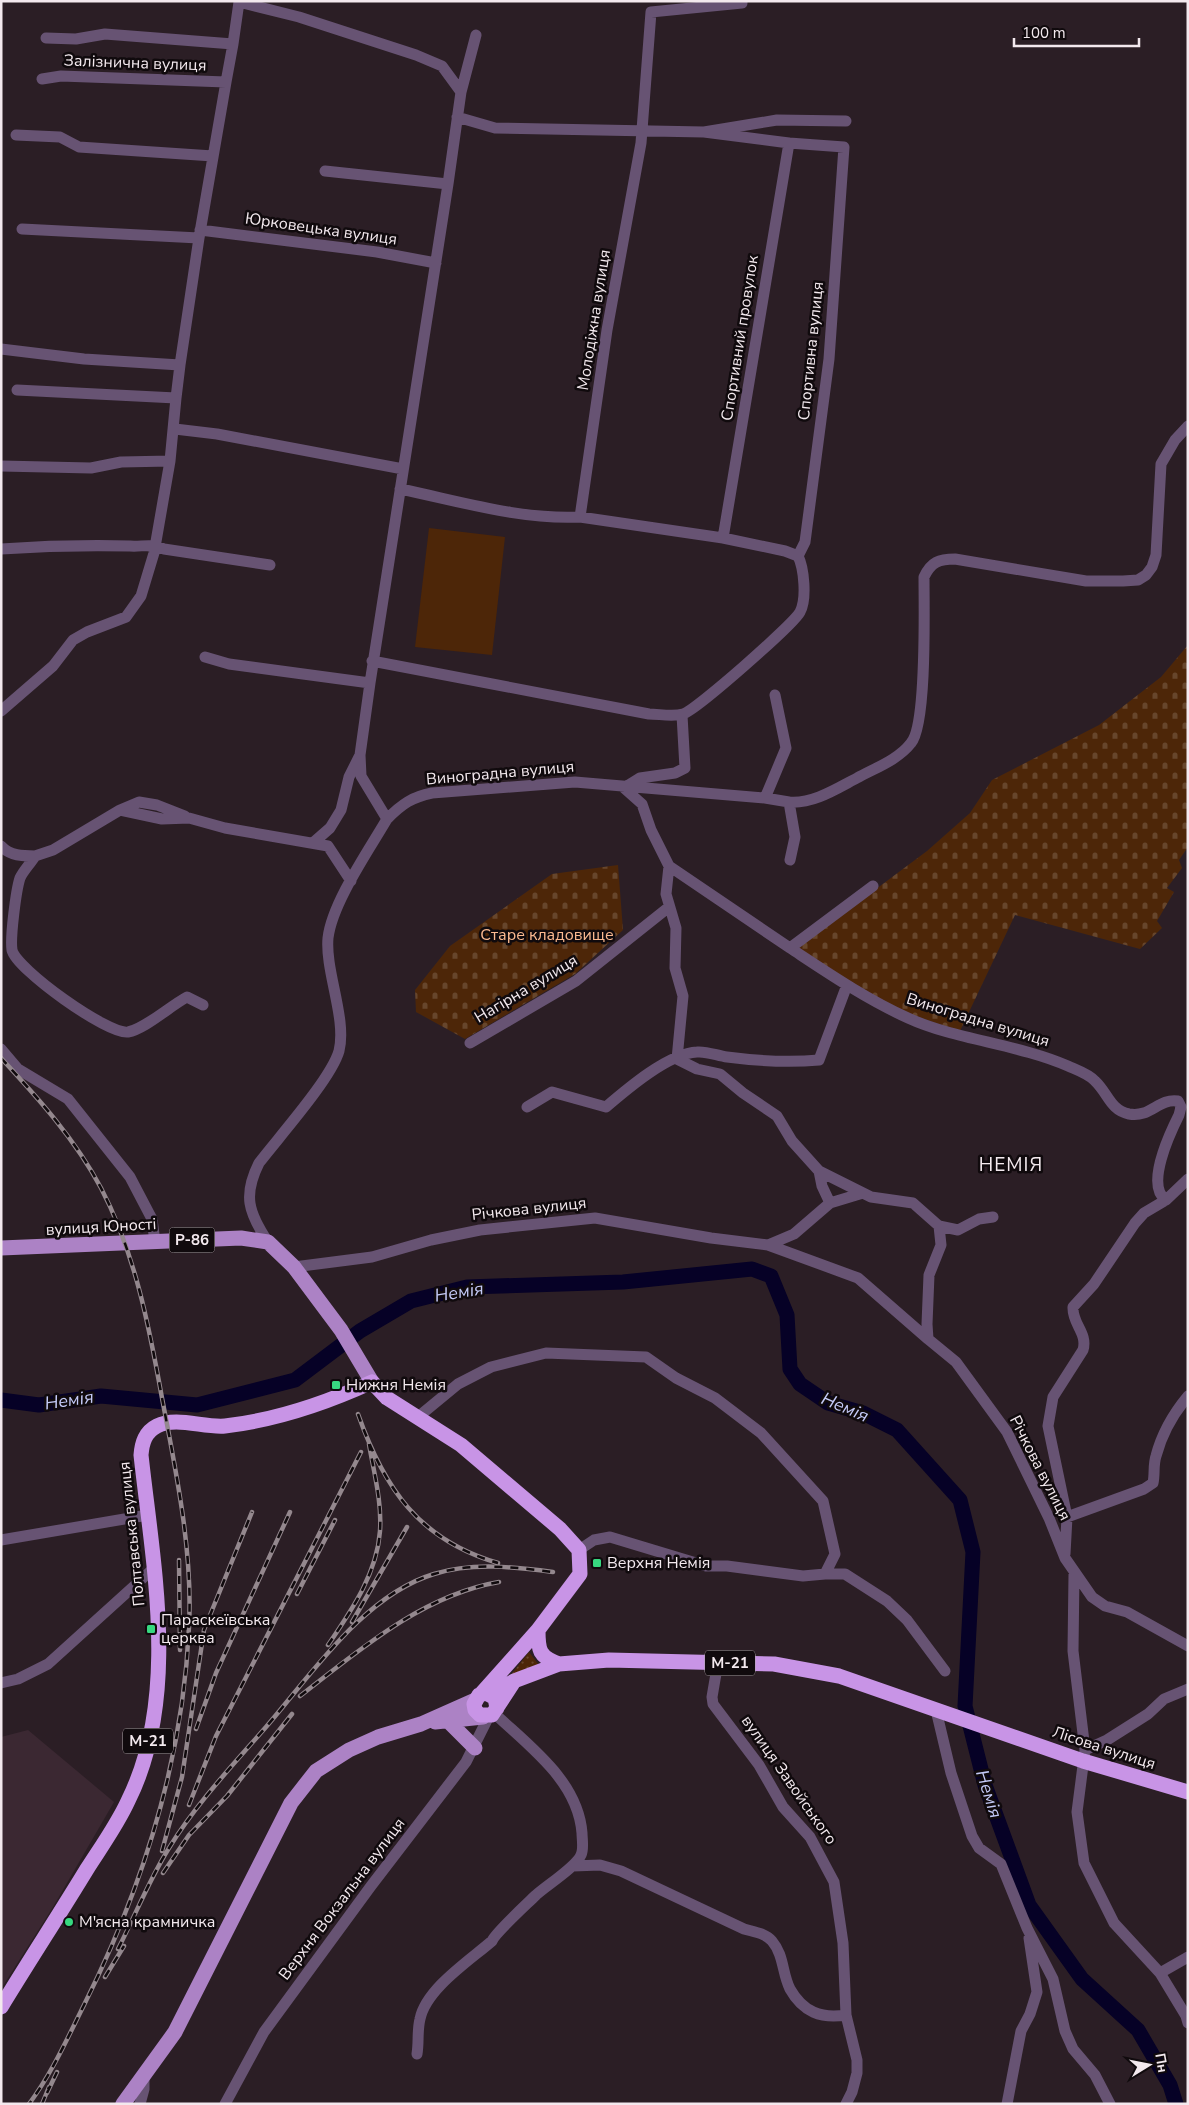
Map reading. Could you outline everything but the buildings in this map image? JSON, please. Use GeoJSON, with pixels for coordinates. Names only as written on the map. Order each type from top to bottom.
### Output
{"type":"FeatureCollection","features":[{"type":"Feature","properties":{"kind":"highway"},"geometry":{"type":"LineString","coordinates":[[372,1382],[388,1398],[461,1445],[560,1529],[579,1550],[580,1574],[538,1630],[504,1668],[490,1704]]}},
{"type":"Feature","properties":{"kind":"highway","name":"Полтавська вулиця"},"geometry":{"type":"LineString","coordinates":[[1,2008],[115,1825],[129,1800],[145,1754],[155,1703],[158,1656],[154,1568],[141,1455],[144,1438],[156,1426],[170,1423],[223,1426],[259,1421],[324,1404],[372,1382]]}},
{"type":"Feature","properties":{"kind":"highway"},"geometry":{"type":"LineString","coordinates":[[538,1630],[538,1647],[542,1654],[547,1660],[559,1664]]}},
{"type":"Feature","properties":{"kind":"highway","name":"М-21"},"geometry":{"type":"LineString","coordinates":[[490,1704],[514,1681],[559,1664],[609,1660],[774,1664],[839,1676],[936,1710]]}},
{"type":"Feature","properties":{"kind":"highway","name":"Лісова вулиця"},"geometry":{"type":"LineString","coordinates":[[936,1710],[1011,1736],[1084,1756],[1188,1792]]}},
{"type":"Feature","properties":{"kind":"main road","name":"вулиця Юності"},"geometry":{"type":"LineString","coordinates":[[1,1248],[241,1238],[268,1242]]}},
{"type":"Feature","properties":{"kind":"main road"},"geometry":{"type":"LineString","coordinates":[[268,1242],[294,1267],[341,1330],[372,1382]]}},
{"type":"Feature","properties":{"kind":"main road"},"geometry":{"type":"LineString","coordinates":[[421,1724],[448,1721],[490,1704]]}},
{"type":"Feature","properties":{"kind":"main road"},"geometry":{"type":"LineString","coordinates":[[123,2104],[175,2032],[291,1802],[316,1771],[349,1750],[378,1737],[490,1704]]}},
{"type":"Feature","properties":{"kind":"main road"},"geometry":{"type":"LineString","coordinates":[[448,1721],[475,1748]]}},
{"type":"Feature","properties":{"kind":"street"},"geometry":{"type":"LineString","coordinates":[[235,1],[298,17],[416,55],[442,66],[461,92]]}},
{"type":"Feature","properties":{"kind":"street","name":"Залізнична вулиця"},"geometry":{"type":"LineString","coordinates":[[1,711],[53,666],[73,640],[87,632],[126,617],[141,596],[156,545],[170,461],[175,429],[180,365],[199,234],[239,1]]}},
{"type":"Feature","properties":{"kind":"street","name":"Молодіжна вулиця"},"geometry":{"type":"LineString","coordinates":[[580,517],[607,330],[642,143],[641,129],[651,12],[742,3],[742,1]]}},
{"type":"Feature","properties":{"kind":"street","name":"Залізнична вулиця"},"geometry":{"type":"LineString","coordinates":[[46,38],[76,39],[105,34],[233,44]]}},
{"type":"Feature","properties":{"kind":"street"},"geometry":{"type":"LineString","coordinates":[[268,1242],[256,1224],[248,1196],[251,1178],[259,1163],[325,1077],[338,1053],[340,1043],[339,1026],[328,939],[332,921],[351,881],[387,819],[361,776],[360,754],[372,661],[436,263],[461,92],[476,34]]}},
{"type":"Feature","properties":{"kind":"street","name":"Залізнична вулиця"},"geometry":{"type":"LineString","coordinates":[[42,79],[61,76],[226,82]]}},
{"type":"Feature","properties":{"kind":"street"},"geometry":{"type":"LineString","coordinates":[[457,117],[495,128],[641,129],[704,132],[789,143]]}},
{"type":"Feature","properties":{"kind":"street"},"geometry":{"type":"LineString","coordinates":[[704,132],[777,120],[846,121]]}},
{"type":"Feature","properties":{"kind":"street"},"geometry":{"type":"LineString","coordinates":[[16,135],[60,137],[79,147],[213,156]]}},
{"type":"Feature","properties":{"kind":"street","name":"Спортивна вулиця"},"geometry":{"type":"LineString","coordinates":[[789,143],[844,147],[828,359],[805,542],[798,556]]}},
{"type":"Feature","properties":{"kind":"street","name":"Спортивний провулок"},"geometry":{"type":"LineString","coordinates":[[723,538],[789,143]]}},
{"type":"Feature","properties":{"kind":"street"},"geometry":{"type":"LineString","coordinates":[[326,171],[448,184]]}},
{"type":"Feature","properties":{"kind":"street"},"geometry":{"type":"LineString","coordinates":[[22,229],[199,234]]}},
{"type":"Feature","properties":{"kind":"street","name":"Юрковецька вулиця"},"geometry":{"type":"LineString","coordinates":[[199,234],[376,252],[436,263]]}},
{"type":"Feature","properties":{"kind":"street"},"geometry":{"type":"LineString","coordinates":[[1,349],[84,359],[180,365]]}},
{"type":"Feature","properties":{"kind":"street"},"geometry":{"type":"LineString","coordinates":[[17,390],[176,398]]}},
{"type":"Feature","properties":{"kind":"street","name":"Виноградна вулиця"},"geometry":{"type":"LineString","coordinates":[[387,819],[402,804],[415,796],[432,793],[575,782],[624,788],[765,798],[797,803],[830,792],[902,754],[913,742],[921,714],[924,577],[929,566],[937,561],[955,559],[1086,581],[1138,580],[1152,567],[1156,555],[1161,464],[1175,440],[1188,426]]}},
{"type":"Feature","properties":{"kind":"street"},"geometry":{"type":"LineString","coordinates":[[175,429],[217,434],[403,469]]}},
{"type":"Feature","properties":{"kind":"street"},"geometry":{"type":"LineString","coordinates":[[1,466],[91,468],[121,462],[170,461]]}},
{"type":"Feature","properties":{"kind":"street"},"geometry":{"type":"LineString","coordinates":[[372,661],[648,714],[682,715],[697,706],[719,687],[769,643],[800,612],[804,591],[802,564],[798,556],[784,551],[723,538],[580,517],[557,518],[528,515],[400,490]]}},
{"type":"Feature","properties":{"kind":"street"},"geometry":{"type":"LineString","coordinates":[[1,549],[72,545],[136,547],[156,545],[164,549],[270,565]]}},
{"type":"Feature","properties":{"kind":"street"},"geometry":{"type":"LineString","coordinates":[[205,657],[229,664],[370,683]]}},
{"type":"Feature","properties":{"kind":"street"},"geometry":{"type":"LineString","coordinates":[[765,798],[786,748],[775,695]]}},
{"type":"Feature","properties":{"kind":"street"},"geometry":{"type":"LineString","coordinates":[[624,788],[640,778],[675,772],[685,768],[682,715]]}},
{"type":"Feature","properties":{"kind":"street"},"geometry":{"type":"LineString","coordinates":[[314,842],[330,828],[341,810],[348,777],[360,754]]}},
{"type":"Feature","properties":{"kind":"street","name":"Виноградна вулиця"},"geometry":{"type":"LineString","coordinates":[[624,788],[642,804],[651,830],[669,866],[696,886],[847,985],[909,1019],[1003,1044],[1068,1066],[1094,1079],[1104,1090],[1116,1110],[1130,1114],[1145,1114],[1169,1100],[1178,1101],[1181,1106],[1157,1178],[1159,1196],[1166,1200]]}},
{"type":"Feature","properties":{"kind":"street"},"geometry":{"type":"LineString","coordinates":[[1,846],[5,850],[19,856],[35,856],[54,850],[120,810],[139,802],[225,828],[314,842],[328,846],[351,881]]}},
{"type":"Feature","properties":{"kind":"street"},"geometry":{"type":"LineString","coordinates":[[789,802],[795,837],[790,860]]}},
{"type":"Feature","properties":{"kind":"street"},"geometry":{"type":"LineString","coordinates":[[35,856],[20,878],[11,934],[12,952],[22,966],[102,1024],[118,1031],[127,1032],[137,1028],[187,998],[202,1005]]}},
{"type":"Feature","properties":{"kind":"street"},"geometry":{"type":"LineString","coordinates":[[669,866],[666,894],[676,928],[675,968],[683,996],[677,1059]]}},
{"type":"Feature","properties":{"kind":"street"},"geometry":{"type":"LineString","coordinates":[[790,948],[873,886]]}},
{"type":"Feature","properties":{"kind":"street","name":"Нагірна вулиця"},"geometry":{"type":"LineString","coordinates":[[470,1043],[576,981],[669,906]]}},
{"type":"Feature","properties":{"kind":"street"},"geometry":{"type":"LineString","coordinates":[[527,1107],[552,1092],[606,1107],[636,1082],[664,1063],[697,1052],[795,1063],[819,1060],[847,985]]}},
{"type":"Feature","properties":{"kind":"street"},"geometry":{"type":"LineString","coordinates":[[1,1049],[18,1069],[68,1099],[130,1177],[152,1219],[155,1242]]}},
{"type":"Feature","properties":{"kind":"street"},"geometry":{"type":"LineString","coordinates":[[677,1059],[697,1069],[720,1074],[743,1093],[777,1116],[792,1141],[819,1171],[871,1197],[913,1202],[939,1226],[958,1230],[979,1219],[993,1217]]}},
{"type":"Feature","properties":{"kind":"street"},"geometry":{"type":"LineString","coordinates":[[819,1171],[822,1186],[830,1203],[863,1193]]}},
{"type":"Feature","properties":{"kind":"street"},"geometry":{"type":"LineString","coordinates":[[1065,1558],[1066,1517],[1048,1426],[1053,1397],[1084,1350],[1086,1343],[1084,1335],[1072,1315],[1072,1307],[1094,1284],[1135,1223],[1144,1213],[1166,1200],[1188,1179]]}},
{"type":"Feature","properties":{"kind":"street","name":"Річкова вулиця"},"geometry":{"type":"LineString","coordinates":[[768,1245],[794,1234],[830,1203]]}},
{"type":"Feature","properties":{"kind":"street","name":"Річкова вулиця"},"geometry":{"type":"LineString","coordinates":[[294,1267],[372,1257],[430,1240],[480,1230],[595,1218],[711,1238],[768,1245],[858,1278],[956,1362],[1007,1432],[1049,1518],[1065,1558],[1074,1574],[1092,1597],[1105,1606],[1127,1612],[1188,1646]]}},
{"type":"Feature","properties":{"kind":"street"},"geometry":{"type":"LineString","coordinates":[[928,1339],[926,1324],[929,1275],[941,1245],[939,1226]]}},
{"type":"Feature","properties":{"kind":"street"},"geometry":{"type":"LineString","coordinates":[[418,1417],[458,1384],[491,1367],[546,1353],[646,1356],[676,1378],[715,1398],[761,1433],[823,1501],[835,1554],[826,1574]]}},
{"type":"Feature","properties":{"kind":"street"},"geometry":{"type":"LineString","coordinates":[[1066,1517],[1144,1489],[1152,1483],[1155,1458],[1171,1417],[1188,1396]]}},
{"type":"Feature","properties":{"kind":"street"},"geometry":{"type":"LineString","coordinates":[[1,1540],[148,1514]]}},
{"type":"Feature","properties":{"kind":"street"},"geometry":{"type":"LineString","coordinates":[[579,1550],[594,1540],[610,1537],[706,1566],[727,1566],[803,1576],[845,1574],[887,1600],[907,1620],[946,1671]]}},
{"type":"Feature","properties":{"kind":"street"},"geometry":{"type":"LineString","coordinates":[[1,1683],[18,1679],[48,1664],[154,1568]]}},
{"type":"Feature","properties":{"kind":"street"},"geometry":{"type":"LineString","coordinates":[[1074,1574],[1073,1651],[1084,1756],[1077,1812],[1084,1863],[1114,1923],[1160,1973],[1187,2018]]}},
{"type":"Feature","properties":{"kind":"street","name":"вулиця Завойського"},"geometry":{"type":"LineString","coordinates":[[718,1662],[712,1697],[713,1704],[759,1766],[783,1807],[810,1837],[834,1882],[843,1943],[846,2015],[857,2060],[857,2073],[849,2102]]}},
{"type":"Feature","properties":{"kind":"street"},"geometry":{"type":"LineString","coordinates":[[1084,1756],[1148,1714],[1164,1699],[1188,1690]]}},
{"type":"Feature","properties":{"kind":"street"},"geometry":{"type":"LineString","coordinates":[[417,2054],[420,2040],[419,2020],[426,2000],[492,1941],[496,1932],[507,1926],[554,1879],[573,1866],[582,1854],[581,1820],[574,1798],[558,1776],[490,1704]]}},
{"type":"Feature","properties":{"kind":"street","name":"Верхня Вокзальна вулиця"},"geometry":{"type":"LineString","coordinates":[[225,2104],[264,2032],[475,1748],[490,1704]]}},
{"type":"Feature","properties":{"kind":"street"},"geometry":{"type":"LineString","coordinates":[[936,1710],[951,1772],[972,1836],[979,1848],[1001,1864],[1027,1928],[1053,1979],[1065,2031],[1073,2049],[1095,2075],[1110,2104]]}},
{"type":"Feature","properties":{"kind":"street"},"geometry":{"type":"LineString","coordinates":[[573,1866],[600,1865],[621,1871],[736,1926],[765,1935],[780,1953],[790,1988],[801,2002],[814,2014],[829,2018],[846,2015]]}},
{"type":"Feature","properties":{"kind":"street"},"geometry":{"type":"LineString","coordinates":[[1007,2104],[1021,2031],[1030,2014],[1037,1992],[1027,1928]]}},
{"type":"Feature","properties":{"kind":"street"},"geometry":{"type":"LineString","coordinates":[[1160,1973],[1188,1957]]}},
{"type":"Feature","properties":{"kind":"street"},"geometry":{"type":"LineString","coordinates":[[140,2104],[144,2089],[144,2074]]}},
{"type":"Feature","properties":{"kind":"shaded area"},"geometry":{"type":"Polygon","coordinates":[[[28,1730],[114,1802],[53,1907],[1,1989],[1,1737],[28,1730]]]}},
{"type":"Feature","properties":{"kind":"green space"},"geometry":{"type":"Polygon","coordinates":[[[429,528],[505,537],[492,655],[415,647],[429,528]]]}},
{"type":"Feature","properties":{"kind":"green space"},"geometry":{"type":"Polygon","coordinates":[[[1188,645],[1188,847],[1179,860],[1182,868],[1167,888],[1174,892],[1157,921],[1162,928],[1140,949],[1015,915],[960,1031],[912,1015],[853,985],[797,948],[927,851],[970,813],[992,780],[1099,725],[1161,677],[1188,645]]]}},
{"type":"Feature","properties":{"kind":"green space","name":"Старе кладовище"},"geometry":{"type":"Polygon","coordinates":[[[618,865],[623,930],[575,974],[465,1039],[416,1012],[415,990],[450,946],[552,874],[618,865]]]}},
{"type":"Feature","properties":{"kind":"green space"},"geometry":{"type":"Polygon","coordinates":[[[529,1652],[539,1665],[506,1681],[529,1652]]]}},
{"type":"Feature","properties":{"kind":"waterway","name":"Немія"},"geometry":{"type":"LineString","coordinates":[[1,1400],[39,1405],[101,1396],[197,1405],[295,1380],[360,1331],[411,1301],[467,1287],[623,1282],[752,1269],[771,1276],[787,1315],[790,1369],[800,1384],[828,1403],[863,1413],[897,1430],[960,1500],[973,1552],[965,1706],[985,1785],[1029,1905],[1082,1979],[1138,2030],[1170,2085],[1176,2104]]}},
{"type":"Feature","properties":{"kind":"railway"},"geometry":{"type":"LineString","coordinates":[[1,1058],[42,1104],[80,1153],[101,1188],[123,1238],[146,1317],[173,1454],[186,1541],[190,1598],[185,1677],[178,1726],[169,1774],[142,1869],[105,1960],[84,2005],[52,2068],[29,2104]]}},
{"type":"Feature","properties":{"kind":"railway"},"geometry":{"type":"LineString","coordinates":[[358,1414],[368,1441],[380,1465],[393,1488],[408,1508],[446,1540],[470,1553],[498,1563]]}},
{"type":"Feature","properties":{"kind":"railway"},"geometry":{"type":"LineString","coordinates":[[328,1645],[362,1591],[378,1547],[380,1509],[369,1444]]}},
{"type":"Feature","properties":{"kind":"railway"},"geometry":{"type":"LineString","coordinates":[[189,1805],[216,1736],[361,1452]]}},
{"type":"Feature","properties":{"kind":"railway"},"geometry":{"type":"LineString","coordinates":[[162,1851],[182,1777],[204,1630],[252,1512]]}},
{"type":"Feature","properties":{"kind":"railway"},"geometry":{"type":"LineString","coordinates":[[196,1729],[216,1673],[290,1512]]}},
{"type":"Feature","properties":{"kind":"railway"},"geometry":{"type":"LineString","coordinates":[[297,1594],[335,1520]]}},
{"type":"Feature","properties":{"kind":"railway"},"geometry":{"type":"LineString","coordinates":[[352,1622],[407,1527]]}},
{"type":"Feature","properties":{"kind":"railway"},"geometry":{"type":"LineString","coordinates":[[179,1560],[180,1650]]}},
{"type":"Feature","properties":{"kind":"railway"},"geometry":{"type":"LineString","coordinates":[[118,1949],[162,1860],[191,1816],[320,1661],[362,1618],[385,1599],[409,1584],[449,1570],[494,1567],[553,1572]]}},
{"type":"Feature","properties":{"kind":"railway"},"geometry":{"type":"LineString","coordinates":[[300,1696],[369,1643],[418,1612],[444,1599],[471,1589],[499,1582]]}},
{"type":"Feature","properties":{"kind":"railway"},"geometry":{"type":"LineString","coordinates":[[163,1873],[189,1835],[227,1796],[292,1714]]}},
{"type":"Feature","properties":{"kind":"railway"},"geometry":{"type":"LineString","coordinates":[[105,1977],[124,1946]]}},
{"type":"Feature","properties":{"kind":"railway"},"geometry":{"type":"LineString","coordinates":[[47,2093],[57,2072]]}},
{"type":"Feature","properties":{"kind":"railway"},"geometry":{"type":"LineString","coordinates":[[42,2104],[49,2087]]}},
{"type":"Feature","properties":{"kind":"place","name":"Нижня Немія"},"geometry":{"type":"Point","coordinates":[336,1385]}},
{"type":"Feature","properties":{"kind":"place","name":"Верхня Немія"},"geometry":{"type":"Point","coordinates":[597,1563]}},
{"type":"Feature","properties":{"kind":"place","name":"Параскеївська церква"},"geometry":{"type":"Point","coordinates":[151,1629]}},
{"type":"Feature","properties":{"kind":"place","name":"М'ясна крамничка"},"geometry":{"type":"Point","coordinates":[69,1922]}},
{"type":"Feature","properties":{"kind":"district","name":"НЕМІЯ"},"geometry":{"type":"Point","coordinates":[1011,1165]}}]}
